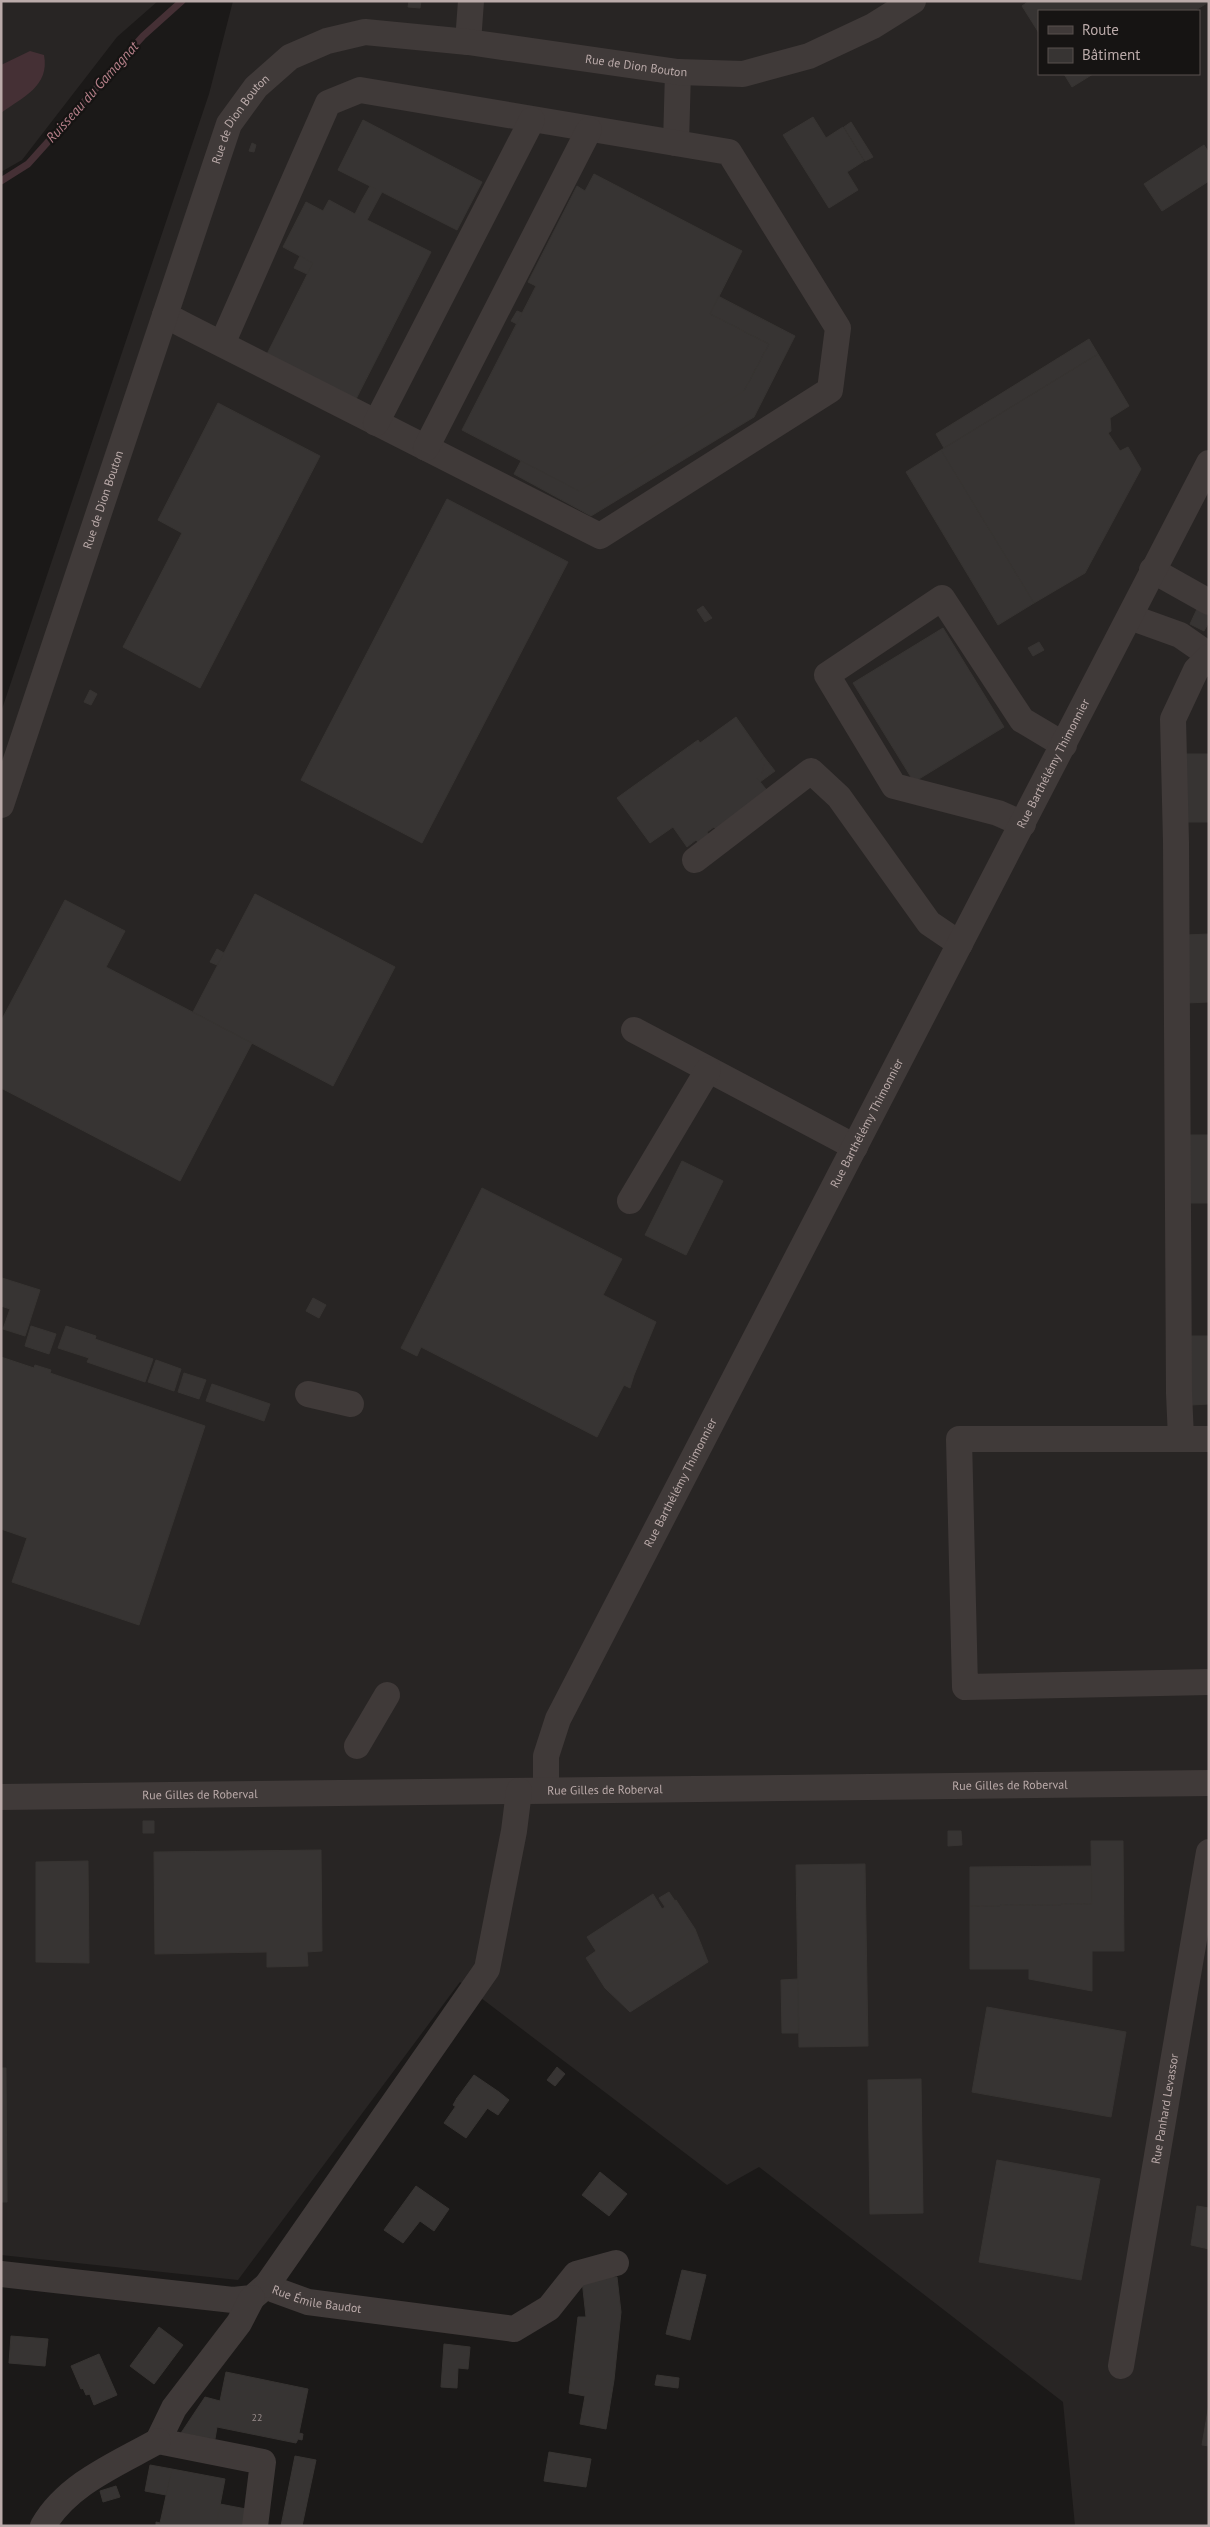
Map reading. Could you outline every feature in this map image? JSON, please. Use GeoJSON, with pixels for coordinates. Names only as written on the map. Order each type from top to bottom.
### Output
{"type":"FeatureCollection","features":[{"type":"Feature","properties":{"kind":"street"},"geometry":{"type":"LineString","coordinates":[[468,42],[471,1]]}},
{"type":"Feature","properties":{"kind":"street","name":"Rue de Dion Bouton"},"geometry":{"type":"LineString","coordinates":[[1,805],[229,124],[256,87],[290,57],[327,41],[365,32],[468,42],[678,72],[743,74],[810,56],[873,26],[913,1]]}},
{"type":"Feature","properties":{"kind":"street"},"geometry":{"type":"LineString","coordinates":[[676,144],[678,72]]}},
{"type":"Feature","properties":{"kind":"street"},"geometry":{"type":"LineString","coordinates":[[165,315],[376,423],[600,536],[830,390],[838,328],[729,152],[589,130],[360,90],[328,103],[222,344]]}},
{"type":"Feature","properties":{"kind":"street"},"geometry":{"type":"LineString","coordinates":[[376,423],[532,120]]}},
{"type":"Feature","properties":{"kind":"street"},"geometry":{"type":"LineString","coordinates":[[426,448],[589,130]]}},
{"type":"Feature","properties":{"kind":"street","name":"Rue Barthélémy Thimonnier"},"geometry":{"type":"LineString","coordinates":[[546,1790],[546,1756],[558,1719],[1209,463]]}},
{"type":"Feature","properties":{"kind":"street"},"geometry":{"type":"LineString","coordinates":[[1152,570],[1209,602]]}},
{"type":"Feature","properties":{"kind":"street"},"geometry":{"type":"LineString","coordinates":[[1023,824],[998,813],[894,786],[827,675],[942,598],[1022,720],[1064,745]]}},
{"type":"Feature","properties":{"kind":"street"},"geometry":{"type":"LineString","coordinates":[[1130,617],[1180,635],[1209,656],[1196,670],[1173,719],[1176,842],[1179,1392],[1182,1438]]}},
{"type":"Feature","properties":{"kind":"street"},"geometry":{"type":"LineString","coordinates":[[694,860],[811,772],[839,797],[929,924],[960,944]]}},
{"type":"Feature","properties":{"kind":"street"},"geometry":{"type":"LineString","coordinates":[[634,1030],[855,1147]]}},
{"type":"Feature","properties":{"kind":"street"},"geometry":{"type":"LineString","coordinates":[[630,1201],[708,1070]]}},
{"type":"Feature","properties":{"kind":"street"},"geometry":{"type":"LineString","coordinates":[[308,1394],[351,1404]]}},
{"type":"Feature","properties":{"kind":"street"},"geometry":{"type":"LineString","coordinates":[[1209,1439],[959,1439],[965,1687],[1209,1682]]}},
{"type":"Feature","properties":{"kind":"street"},"geometry":{"type":"LineString","coordinates":[[357,1746],[386,1695]]}},
{"type":"Feature","properties":{"kind":"street","name":"Rue Gilles de Roberval"},"geometry":{"type":"LineString","coordinates":[[1,1797],[1209,1783]]}},
{"type":"Feature","properties":{"kind":"street"},"geometry":{"type":"LineString","coordinates":[[43,2526],[51,2511],[87,2480],[158,2441],[174,2408],[238,2323],[487,1969],[514,1831],[519,1791]]}},
{"type":"Feature","properties":{"kind":"street","name":"Rue Panhard Levassor"},"geometry":{"type":"LineString","coordinates":[[1121,2366],[1209,1852]]}},
{"type":"Feature","properties":{"kind":"street","name":"Rue Émile Baudot"},"geometry":{"type":"LineString","coordinates":[[1,2274],[233,2300],[260,2291],[275,2290],[308,2302],[514,2329],[549,2308],[576,2274],[616,2262]]}},
{"type":"Feature","properties":{"kind":"street"},"geometry":{"type":"LineString","coordinates":[[158,2441],[263,2462],[255,2526]]}},
{"type":"Feature","properties":{"kind":"shaded area"},"geometry":{"type":"Polygon","coordinates":[[[1,1],[158,1],[117,37],[22,160],[1,172],[1,1]]]}},
{"type":"Feature","properties":{"kind":"shaded area"},"geometry":{"type":"Polygon","coordinates":[[[233,1],[1209,1],[1209,2526],[1075,2526],[1063,2402],[759,2167],[727,2185],[460,1982],[238,2280],[1,2255],[1,712],[209,94],[233,1]]]}},
{"type":"Feature","properties":{"kind":"shaded area"},"geometry":{"type":"Polygon","coordinates":[[[30,51],[44,55],[45,66],[43,75],[33,90],[1,113],[1,65],[30,51]]]}},
{"type":"Feature","properties":{"kind":"building"},"geometry":{"type":"Polygon","coordinates":[[[409,1],[421,1],[420,8],[408,7],[409,1]]]}},
{"type":"Feature","properties":{"kind":"building"},"geometry":{"type":"Polygon","coordinates":[[[1029,1],[1209,1],[1196,10],[1038,10],[1038,31],[1022,6],[1029,1]]]}},
{"type":"Feature","properties":{"kind":"building"},"geometry":{"type":"Polygon","coordinates":[[[1065,75],[1091,75],[1072,87],[1065,75]]]}},
{"type":"Feature","properties":{"kind":"building"},"geometry":{"type":"Polygon","coordinates":[[[813,117],[826,138],[843,127],[864,161],[847,172],[858,190],[829,208],[783,135],[813,117]]]}},
{"type":"Feature","properties":{"kind":"building"},"geometry":{"type":"Polygon","coordinates":[[[363,120],[482,182],[457,230],[382,192],[367,220],[431,252],[355,401],[266,356],[313,263],[283,247],[306,202],[323,211],[329,200],[355,214],[362,200],[369,204],[376,189],[338,170],[363,120]]]}},
{"type":"Feature","properties":{"kind":"building"},"geometry":{"type":"Polygon","coordinates":[[[851,122],[873,157],[865,161],[844,127],[851,122]]]}},
{"type":"Feature","properties":{"kind":"building"},"geometry":{"type":"Polygon","coordinates":[[[252,143],[256,145],[254,152],[249,151],[252,143]]]}},
{"type":"Feature","properties":{"kind":"building"},"geometry":{"type":"Polygon","coordinates":[[[1204,145],[1209,153],[1209,181],[1162,211],[1144,184],[1204,145]]]}},
{"type":"Feature","properties":{"kind":"building"},"geometry":{"type":"Polygon","coordinates":[[[594,174],[742,251],[710,314],[769,344],[744,391],[579,491],[462,430],[536,286],[528,282],[577,186],[585,191],[594,174]]]}},
{"type":"Feature","properties":{"kind":"building"},"geometry":{"type":"Polygon","coordinates":[[[370,186],[376,189],[369,204],[362,200],[370,186]]]}},
{"type":"Feature","properties":{"kind":"building"},"geometry":{"type":"Polygon","coordinates":[[[300,256],[313,263],[307,274],[294,268],[300,256]]]}},
{"type":"Feature","properties":{"kind":"building"},"geometry":{"type":"Polygon","coordinates":[[[718,296],[795,336],[754,417],[591,516],[514,474],[521,461],[579,491],[744,391],[769,344],[710,314],[718,296]]]}},
{"type":"Feature","properties":{"kind":"building"},"geometry":{"type":"Polygon","coordinates":[[[517,311],[522,313],[517,324],[511,321],[517,311]]]}},
{"type":"Feature","properties":{"kind":"building"},"geometry":{"type":"Polygon","coordinates":[[[1089,339],[1098,354],[944,448],[936,434],[1089,339]]]}},
{"type":"Feature","properties":{"kind":"building"},"geometry":{"type":"Polygon","coordinates":[[[1098,354],[1129,406],[1110,418],[1111,431],[1108,433],[1120,451],[1128,447],[1141,469],[1085,573],[1034,603],[941,450],[1098,354]]]}},
{"type":"Feature","properties":{"kind":"building"},"geometry":{"type":"Polygon","coordinates":[[[218,403],[320,456],[200,688],[123,647],[182,533],[158,520],[218,403]]]}},
{"type":"Feature","properties":{"kind":"building"},"geometry":{"type":"Polygon","coordinates":[[[941,450],[1034,603],[998,625],[906,472],[941,450]]]}},
{"type":"Feature","properties":{"kind":"building"},"geometry":{"type":"Polygon","coordinates":[[[447,499],[568,562],[422,843],[301,780],[447,499]]]}},
{"type":"Feature","properties":{"kind":"building"},"geometry":{"type":"Polygon","coordinates":[[[703,606],[712,618],[705,622],[697,610],[703,606]]]}},
{"type":"Feature","properties":{"kind":"building"},"geometry":{"type":"Polygon","coordinates":[[[1197,609],[1209,614],[1209,622],[1204,631],[1190,624],[1197,609]]]}},
{"type":"Feature","properties":{"kind":"building"},"geometry":{"type":"Polygon","coordinates":[[[943,628],[1004,727],[914,782],[853,683],[943,628]]]}},
{"type":"Feature","properties":{"kind":"building"},"geometry":{"type":"Polygon","coordinates":[[[1039,642],[1044,650],[1033,656],[1028,648],[1039,642]]]}},
{"type":"Feature","properties":{"kind":"building"},"geometry":{"type":"Polygon","coordinates":[[[90,690],[97,694],[91,705],[84,702],[90,690]]]}},
{"type":"Feature","properties":{"kind":"building"},"geometry":{"type":"Polygon","coordinates":[[[736,717],[764,757],[760,760],[764,764],[762,774],[757,778],[769,793],[717,830],[714,827],[707,832],[709,836],[699,843],[696,840],[687,847],[673,827],[650,843],[623,806],[641,794],[635,785],[698,740],[700,743],[736,717]]]}},
{"type":"Feature","properties":{"kind":"building"},"geometry":{"type":"Polygon","coordinates":[[[1183,754],[1209,754],[1209,822],[1184,822],[1183,754]]]}},
{"type":"Feature","properties":{"kind":"building"},"geometry":{"type":"Polygon","coordinates":[[[764,757],[775,771],[760,782],[757,778],[762,774],[764,764],[760,760],[764,757]]]}},
{"type":"Feature","properties":{"kind":"building"},"geometry":{"type":"Polygon","coordinates":[[[635,785],[641,794],[623,806],[617,798],[635,785]]]}},
{"type":"Feature","properties":{"kind":"building"},"geometry":{"type":"Polygon","coordinates":[[[255,894],[395,967],[333,1086],[193,1012],[255,894]]]}},
{"type":"Feature","properties":{"kind":"building"},"geometry":{"type":"Polygon","coordinates":[[[65,900],[125,931],[106,967],[252,1043],[180,1181],[1,1088],[1,1021],[65,900]]]}},
{"type":"Feature","properties":{"kind":"building"},"geometry":{"type":"Polygon","coordinates":[[[1209,934],[1209,1002],[1186,1003],[1185,935],[1209,934]]]}},
{"type":"Feature","properties":{"kind":"building"},"geometry":{"type":"Polygon","coordinates":[[[217,949],[224,953],[217,965],[210,962],[217,949]]]}},
{"type":"Feature","properties":{"kind":"building"},"geometry":{"type":"Polygon","coordinates":[[[1188,1135],[1209,1135],[1209,1203],[1189,1203],[1188,1135]]]}},
{"type":"Feature","properties":{"kind":"building"},"geometry":{"type":"Polygon","coordinates":[[[682,1161],[723,1181],[686,1255],[645,1235],[682,1161]]]}},
{"type":"Feature","properties":{"kind":"building"},"geometry":{"type":"Polygon","coordinates":[[[482,1188],[622,1259],[603,1295],[656,1322],[634,1375],[626,1371],[620,1383],[624,1385],[597,1437],[421,1347],[417,1356],[401,1348],[482,1188]]]}},
{"type":"Feature","properties":{"kind":"building"},"geometry":{"type":"Polygon","coordinates":[[[2,1278],[40,1290],[25,1336],[3,1329],[10,1309],[1,1306],[2,1278]]]}},
{"type":"Feature","properties":{"kind":"building"},"geometry":{"type":"Polygon","coordinates":[[[313,1298],[326,1305],[319,1318],[306,1311],[313,1298]]]}},
{"type":"Feature","properties":{"kind":"building"},"geometry":{"type":"Polygon","coordinates":[[[31,1326],[56,1334],[49,1354],[25,1346],[31,1326]]]}},
{"type":"Feature","properties":{"kind":"building"},"geometry":{"type":"Polygon","coordinates":[[[66,1326],[96,1336],[95,1339],[153,1359],[145,1382],[87,1362],[89,1358],[58,1348],[66,1326]]]}},
{"type":"Feature","properties":{"kind":"building"},"geometry":{"type":"Polygon","coordinates":[[[1190,1336],[1209,1336],[1209,1404],[1191,1405],[1190,1336]]]}},
{"type":"Feature","properties":{"kind":"building"},"geometry":{"type":"Polygon","coordinates":[[[1,1357],[34,1368],[35,1365],[51,1370],[50,1373],[205,1426],[139,1625],[12,1582],[27,1538],[1,1529],[1,1357]]]}},
{"type":"Feature","properties":{"kind":"building"},"geometry":{"type":"Polygon","coordinates":[[[156,1360],[181,1369],[174,1391],[148,1382],[156,1360]]]}},
{"type":"Feature","properties":{"kind":"building"},"geometry":{"type":"Polygon","coordinates":[[[626,1371],[634,1375],[630,1388],[620,1383],[626,1371]]]}},
{"type":"Feature","properties":{"kind":"building"},"geometry":{"type":"Polygon","coordinates":[[[184,1373],[206,1380],[199,1399],[178,1392],[184,1373]]]}},
{"type":"Feature","properties":{"kind":"building"},"geometry":{"type":"Polygon","coordinates":[[[212,1384],[241,1394],[235,1411],[206,1401],[212,1384]]]}},
{"type":"Feature","properties":{"kind":"building"},"geometry":{"type":"Polygon","coordinates":[[[241,1394],[270,1404],[264,1421],[235,1411],[241,1394]]]}},
{"type":"Feature","properties":{"kind":"building"},"geometry":{"type":"Polygon","coordinates":[[[143,1821],[154,1821],[154,1833],[143,1833],[143,1821]]]}},
{"type":"Feature","properties":{"kind":"building"},"geometry":{"type":"Polygon","coordinates":[[[948,1831],[961,1831],[962,1845],[948,1846],[948,1831]]]}},
{"type":"Feature","properties":{"kind":"building"},"geometry":{"type":"Polygon","coordinates":[[[1091,1841],[1123,1841],[1124,1951],[1092,1951],[1092,1991],[1029,1979],[1029,1969],[970,1969],[970,1906],[1092,1904],[1091,1841]]]}},
{"type":"Feature","properties":{"kind":"building"},"geometry":{"type":"Polygon","coordinates":[[[321,1850],[322,1951],[307,1952],[308,1966],[267,1967],[267,1952],[155,1954],[154,1852],[321,1850]]]}},
{"type":"Feature","properties":{"kind":"building"},"geometry":{"type":"Polygon","coordinates":[[[88,1861],[89,1963],[36,1962],[36,1862],[88,1861]]]}},
{"type":"Feature","properties":{"kind":"building"},"geometry":{"type":"Polygon","coordinates":[[[865,1864],[868,2046],[799,2047],[796,1865],[865,1864]]]}},
{"type":"Feature","properties":{"kind":"building"},"geometry":{"type":"Polygon","coordinates":[[[1091,1866],[1092,1904],[970,1906],[970,1867],[1091,1866]]]}},
{"type":"Feature","properties":{"kind":"building"},"geometry":{"type":"Polygon","coordinates":[[[669,1892],[675,1901],[665,1907],[659,1898],[669,1892]]]}},
{"type":"Feature","properties":{"kind":"building"},"geometry":{"type":"Polygon","coordinates":[[[653,1894],[662,1909],[676,1900],[695,1929],[605,1988],[586,1958],[596,1951],[587,1937],[653,1894]]]}},
{"type":"Feature","properties":{"kind":"building"},"geometry":{"type":"Polygon","coordinates":[[[695,1929],[708,1962],[630,2012],[605,1988],[695,1929]]]}},
{"type":"Feature","properties":{"kind":"building"},"geometry":{"type":"Polygon","coordinates":[[[798,1979],[798,2033],[782,2033],[781,1980],[798,1979]]]}},
{"type":"Feature","properties":{"kind":"building"},"geometry":{"type":"Polygon","coordinates":[[[987,2007],[1126,2032],[1111,2117],[972,2092],[987,2007]]]}},
{"type":"Feature","properties":{"kind":"building"},"geometry":{"type":"Polygon","coordinates":[[[557,2067],[565,2074],[555,2086],[547,2080],[557,2067]]]}},
{"type":"Feature","properties":{"kind":"building"},"geometry":{"type":"Polygon","coordinates":[[[1,2068],[6,2068],[7,2202],[1,2202],[1,2068]]]}},
{"type":"Feature","properties":{"kind":"building"},"geometry":{"type":"Polygon","coordinates":[[[474,2075],[499,2092],[466,2138],[444,2123],[458,2103],[457,2098],[474,2075]]]}},
{"type":"Feature","properties":{"kind":"building"},"geometry":{"type":"Polygon","coordinates":[[[921,2079],[923,2213],[870,2214],[868,2080],[921,2079]]]}},
{"type":"Feature","properties":{"kind":"building"},"geometry":{"type":"Polygon","coordinates":[[[499,2092],[509,2100],[498,2115],[487,2108],[499,2092]]]}},
{"type":"Feature","properties":{"kind":"building"},"geometry":{"type":"Polygon","coordinates":[[[457,2098],[458,2103],[456,2107],[453,2105],[457,2098]]]}},
{"type":"Feature","properties":{"kind":"building"},"geometry":{"type":"Polygon","coordinates":[[[997,2160],[1100,2179],[1081,2280],[979,2262],[997,2160]]]}},
{"type":"Feature","properties":{"kind":"building"},"geometry":{"type":"Polygon","coordinates":[[[600,2172],[627,2194],[609,2216],[582,2195],[600,2172]]]}},
{"type":"Feature","properties":{"kind":"building"},"geometry":{"type":"Polygon","coordinates":[[[416,2186],[449,2209],[434,2231],[420,2221],[403,2243],[384,2230],[416,2186]]]}},
{"type":"Feature","properties":{"kind":"building"},"geometry":{"type":"Polygon","coordinates":[[[1197,2206],[1209,2208],[1209,2249],[1191,2245],[1197,2206]]]}},
{"type":"Feature","properties":{"kind":"building"},"geometry":{"type":"Polygon","coordinates":[[[682,2270],[706,2275],[690,2340],[666,2334],[682,2270]]]}},
{"type":"Feature","properties":{"kind":"building"},"geometry":{"type":"Polygon","coordinates":[[[617,2277],[621,2312],[614,2380],[571,2376],[578,2317],[586,2317],[582,2280],[617,2277]]]}},
{"type":"Feature","properties":{"kind":"building"},"geometry":{"type":"Polygon","coordinates":[[[159,2327],[183,2345],[154,2384],[130,2366],[159,2327]]]}},
{"type":"Feature","properties":{"kind":"building"},"geometry":{"type":"Polygon","coordinates":[[[11,2336],[48,2339],[45,2366],[9,2363],[11,2336]]]}},
{"type":"Feature","properties":{"kind":"building"},"geometry":{"type":"Polygon","coordinates":[[[444,2344],[470,2347],[468,2369],[458,2368],[457,2388],[441,2387],[444,2344]]]}},
{"type":"Feature","properties":{"kind":"building"},"geometry":{"type":"Polygon","coordinates":[[[99,2354],[117,2395],[94,2405],[87,2387],[81,2389],[71,2366],[99,2354]]]}},
{"type":"Feature","properties":{"kind":"building"},"geometry":{"type":"Polygon","coordinates":[[[226,2372],[308,2389],[299,2433],[303,2434],[302,2440],[298,2439],[296,2443],[217,2427],[215,2439],[181,2433],[205,2397],[220,2401],[226,2372]]]}},
{"type":"Feature","properties":{"kind":"building"},"geometry":{"type":"Polygon","coordinates":[[[657,2375],[679,2378],[678,2388],[655,2385],[657,2375]]]}},
{"type":"Feature","properties":{"kind":"building"},"geometry":{"type":"Polygon","coordinates":[[[571,2376],[614,2380],[606,2429],[580,2424],[585,2396],[569,2393],[571,2376]]]}},
{"type":"Feature","properties":{"kind":"building"},"geometry":{"type":"Polygon","coordinates":[[[87,2387],[90,2394],[86,2395],[83,2388],[87,2387]]]}},
{"type":"Feature","properties":{"kind":"building"},"geometry":{"type":"Polygon","coordinates":[[[1209,2404],[1209,2446],[1202,2445],[1209,2404]]]}},
{"type":"Feature","properties":{"kind":"building"},"geometry":{"type":"Polygon","coordinates":[[[549,2452],[591,2459],[586,2487],[544,2481],[549,2452]]]}},
{"type":"Feature","properties":{"kind":"building"},"geometry":{"type":"Polygon","coordinates":[[[295,2456],[316,2460],[302,2526],[281,2526],[295,2456]]]}},
{"type":"Feature","properties":{"kind":"building"},"geometry":{"type":"Polygon","coordinates":[[[150,2465],[172,2469],[166,2495],[145,2491],[150,2465]]]}},
{"type":"Feature","properties":{"kind":"building"},"geometry":{"type":"Polygon","coordinates":[[[172,2469],[225,2479],[216,2526],[156,2526],[156,2522],[160,2523],[172,2469]]]}},
{"type":"Feature","properties":{"kind":"building"},"geometry":{"type":"Polygon","coordinates":[[[116,2486],[120,2497],[103,2502],[100,2491],[116,2486]]]}},
{"type":"Feature","properties":{"kind":"building"},"geometry":{"type":"Polygon","coordinates":[[[220,2504],[246,2509],[242,2526],[216,2526],[220,2504]]]}},
{"type":"Feature","properties":{"kind":"waterway","name":"Ruisseau du Gamagnat"},"geometry":{"type":"LineString","coordinates":[[1,181],[28,164],[143,36],[182,1]]}}]}
